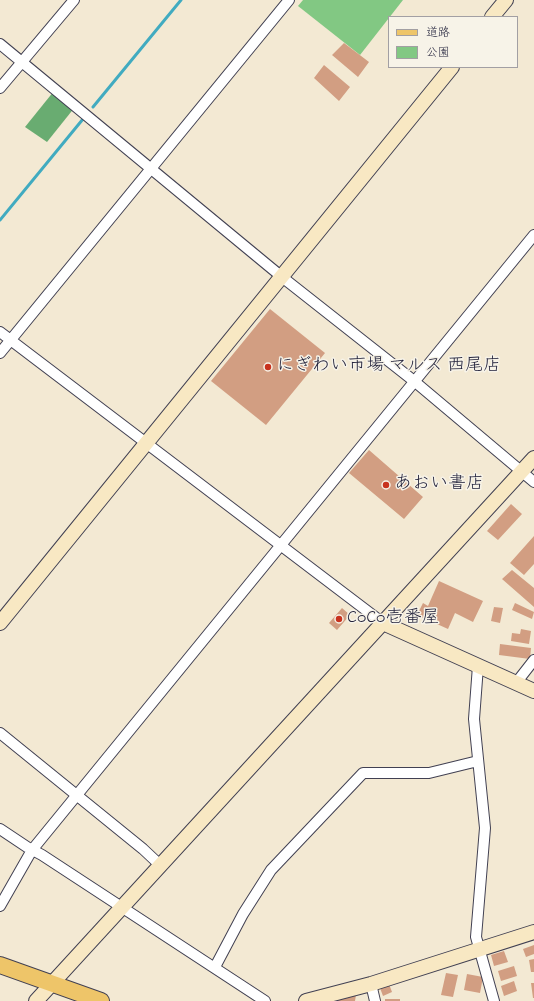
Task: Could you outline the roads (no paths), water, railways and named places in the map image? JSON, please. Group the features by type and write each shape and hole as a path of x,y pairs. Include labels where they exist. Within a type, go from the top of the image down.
{"main road":[{"path":"0,965 101,1001"}],"street":[{"path":"0,88 74,0"},
{"path":"493,16 506,0"},
{"path":"0,353 151,170 285,1"},
{"path":"0,44 282,277 414,381 534,482"},
{"path":"0,624 451,68"},
{"path":"0,906 32,850 534,235"},
{"path":"0,332 383,622 534,691"},
{"path":"36,1001 534,458"},
{"path":"516,683 534,660"},
{"path":"478,666 474,719 485,828 476,937 494,1001"},
{"path":"0,733 143,849 160,865"},
{"path":"215,967 243,914 271,870 363,773 429,773 478,761"},
{"path":"0,829 215,967 265,1001"},
{"path":"306,1001 371,984 534,932"},
{"path":"371,984 375,1001"}],"waterway":[{"path":"93,107 181,0"},
{"path":"0,220 83,119"}],"place":[{"name":"にぎわい市場 マルス 西尾店","path":"268,367"},
{"name":"あおい書店","path":"386,485"},
{"name":"CoCo壱番屋","path":"339,619"}]}
